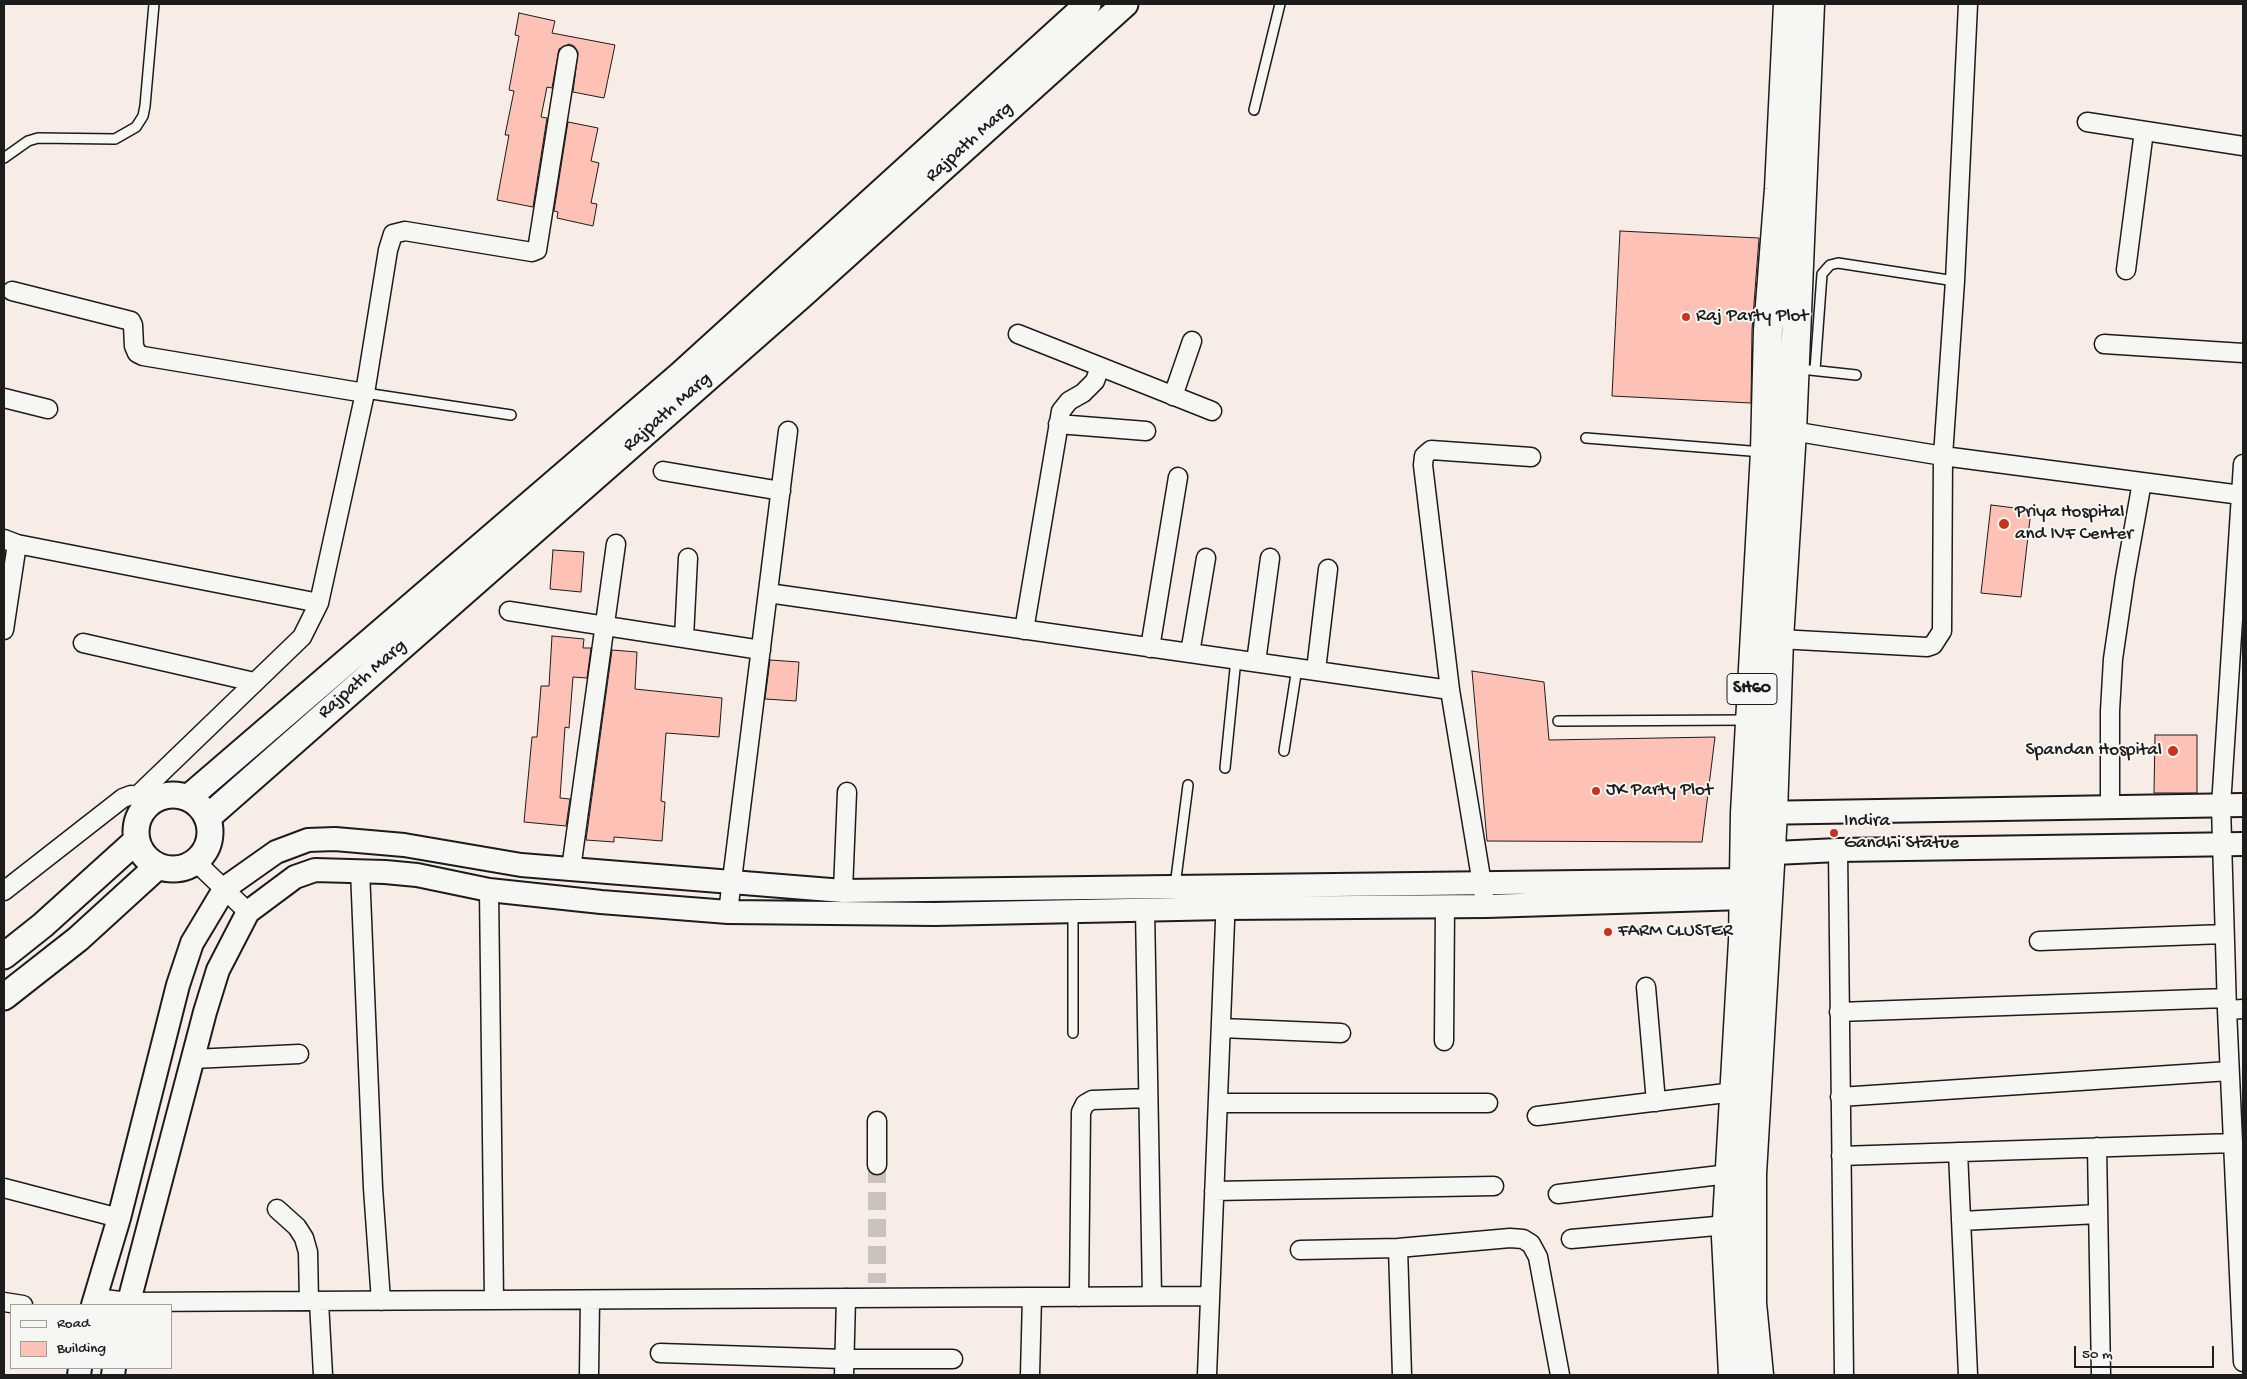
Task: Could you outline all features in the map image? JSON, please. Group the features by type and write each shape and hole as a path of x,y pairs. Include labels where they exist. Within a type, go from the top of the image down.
{"main road":[{"name":"Rajpath Marg","path":"188,798 680,375 1088,4"},
{"name":"Rajpath Marg","path":"207,818 802,295 1125,4"},
{"name":"SH60","path":"1734,1375 1730,1344 1727,1225 1729,1174 1743,941 1745,813 1765,452 1768,330 1779,189 1788,4"},
{"name":"SH60","path":"1759,1375 1752,1303 1752,1174 1773,813 1779,639 1792,431 1805,369 1810,4"},
{"path":"167,795 188,798 203,809 210,826 208,846 196,862 180,869 158,866 146,858 136,841 137,821 142,800 167,795"},
{"path":"4,956 44,925 136,841"},
{"path":"4,997 78,939 158,866"}],"street":[{"path":"1779,639 1927,647 1939,638 1942,631 1944,456 1955,281 1968,4"},
{"path":"4,891 123,798 131,795 142,800 254,682 302,637 319,603 365,393 388,250 394,234 405,231 532,252 537,250 568,55"},
{"path":"2087,122 2243,146"},
{"path":"2126,270 2144,131"},
{"path":"12,291 130,321 134,326 134,346 137,353 143,356 365,393"},
{"path":"1018,334 1212,411"},
{"path":"1173,396 1192,341"},
{"path":"2104,344 2243,353"},
{"path":"1024,630 1061,411 1069,401 1083,393 1095,381 1100,367"},
{"path":"4,398 48,409"},
{"path":"1058,424 1146,431"},
{"path":"728,912 730,882 788,431"},
{"path":"1792,431 1944,456 2241,495"},
{"path":"1487,906 1450,690 1422,465 1424,456 1431,450 1531,457"},
{"path":"662,471 781,491"},
{"path":"2243,473 2239,605 2221,806 2233,845 2224,934 2232,1006 2229,1072 2233,1142 2239,1192 2243,1362"},
{"path":"1150,648 1178,476"},
{"path":"2110,808 2110,711 2113,658 2142,482"},
{"path":"4,630 11,542 319,603"},
{"path":"571,870 616,544"},
{"path":"684,638 688,558"},
{"path":"1190,653 1206,558"},
{"path":"1256,662 1270,558"},
{"path":"1316,670 1328,569"},
{"path":"768,593 1450,690"},
{"path":"509,611 761,650"},
{"path":"83,643 254,682"},
{"path":"843,892 847,792"},
{"path":"1745,813 2243,806"},
{"path":"1210,1296 1032,1297 877,1291 846,1298 129,1304 94,1301 119,1218 178,985 192,943 225,888 276,852 308,840 335,839 404,845 521,865 571,870 843,892 1073,900 1145,910 1226,898 1482,884 1743,878"},
{"path":"129,1304 205,1012 218,970 248,912 295,877 315,870 360,870 417,875 489,890 601,902 728,912 934,914 1175,888 1226,898 1487,906 1743,878 1770,853 1838,850 2233,845"},
{"path":"1838,850 1844,1375"},
{"path":"196,862 248,912"},
{"path":"360,870 373,1188 380,1301"},
{"path":"489,890 494,1300"},
{"path":"1207,1375 1226,898"},
{"path":"1444,1041 1445,906"},
{"path":"1145,910 1152,1296"},
{"path":"2039,941 2224,934"},
{"path":"1646,987 1656,1102"},
{"path":"1840,1012 2232,1006"},
{"path":"1221,1028 1341,1032"},
{"path":"193,1060 299,1054"},
{"path":"1840,1097 2229,1072"},
{"path":"1537,1116 1734,1092"},
{"path":"1079,1296 1081,1112 1085,1104 1092,1100 1148,1098"},
{"path":"1218,1103 1488,1102"},
{"path":"877,1121 877,1165"},
{"path":"1841,1156 2233,1142"},
{"path":"2097,1147 2100,1375"},
{"path":"1958,1152 1968,1375"},
{"path":"1558,1194 1729,1174"},
{"path":"1214,1191 1494,1186"},
{"path":"4,1188 119,1218"},
{"path":"277,1209 297,1227 304,1238 308,1252 323,1375"},
{"path":"1961,1221 2098,1214"},
{"path":"1571,1239 1727,1225"},
{"path":"1300,1250 1398,1248 1510,1238 1523,1239 1531,1244 1538,1257 1560,1375"},
{"path":"1398,1248 1402,1375"},
{"path":"1030,1375 1032,1297"},
{"path":"844,1367 846,1298"},
{"path":"589,1375 590,1300"},
{"path":"4,1302 17,1304"},
{"path":"660,1353 844,1367 953,1359"}],"lane":[{"path":"4,158 28,141 38,138 115,139 136,127 143,116 145,106 154,4"},
{"path":"1254,110 1280,4"},
{"path":"1856,375 1805,369 1822,274 1825,268 1838,263 1955,281"},
{"path":"365,393 511,416"},
{"path":"1586,438 1765,452"},
{"path":"1225,768 1236,659"},
{"path":"1284,751 1297,668"},
{"path":"1558,721 1750,720"},
{"path":"1175,888 1188,785"},
{"path":"1073,900 1073,1033"}],"building":[{"path":"519,13 555,21 552,33 615,45 604,98 573,92 578,52 574,46 569,44 559,49 552,88 547,87 541,117 547,118 533,207 497,200 509,135 505,135 514,91 509,90 519,36 515,35"},
{"path":"568,122 598,128 591,161 599,163 591,203 597,204 593,226 557,218 558,212 554,211"},
{"name":"Raj Party Plot","path":"1620,231 1759,238 1752,330 1751,403 1612,396"},
{"path":"1991,505 2031,510 2021,597 1981,593"},
{"path":"553,550 584,552 581,592 550,589"},
{"path":"552,636 584,639 583,648 591,648 587,678 573,677 569,728 565,727 560,798 570,799 566,826 524,822 532,737 537,737 541,686 549,686"},
{"path":"612,650 637,652 635,689 722,698 719,737 666,733 661,801 665,802 662,841 614,837 614,842 586,840"},
{"path":"770,660 799,662 796,701 765,699"},
{"name":"JK Party Plot","path":"1472,671 1544,682 1549,740 1715,737 1702,842 1487,841"},
{"path":"2155,735 2197,735 2197,793 2154,793"}],"tunnel":[{"path":"877,1165 877,1283"}],"place":[{"name":"Raj Party Plot","path":"1686,317"},
{"name":"Priya Hospital and IVF Center","path":"2004,524"},
{"name":"Spandan Hospital","path":"2173,751"},
{"name":"JK Party Plot","path":"1596,791"},
{"name":"Indira Gandhi Statue","path":"1834,833"},
{"name":"FARM CLUSTER","path":"1608,932"}]}
